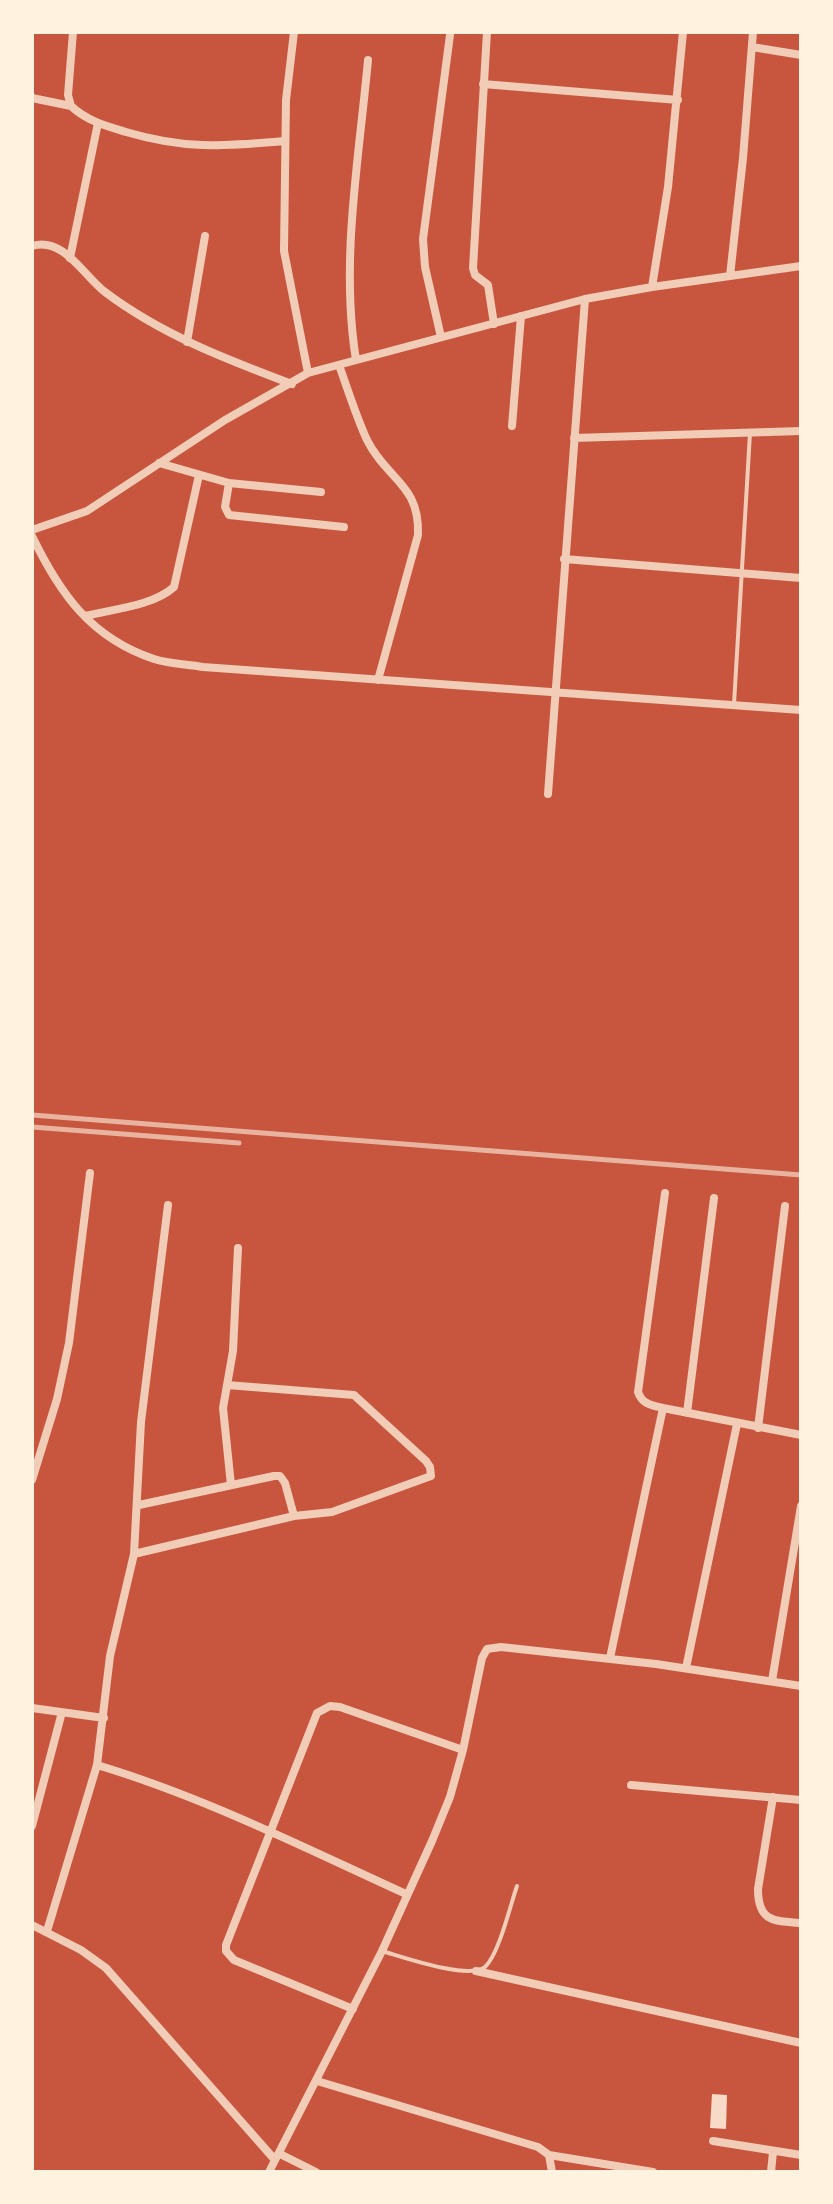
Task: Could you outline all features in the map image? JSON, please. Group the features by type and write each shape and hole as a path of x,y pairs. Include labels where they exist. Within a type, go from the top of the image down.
{"street":[{"path":"71,106 68,95 73,32"},
{"path":"294,32 287,76 284,251 308,373"},
{"path":"487,32 473,268 475,275 488,285 494,324"},
{"path":"652,287 668,187 683,32"},
{"path":"730,276 753,32"},
{"path":"441,337 425,267 423,239 450,35"},
{"path":"752,47 801,55"},
{"path":"356,360 349,293 368,60"},
{"path":"483,84 678,100"},
{"path":"32,98 71,106 98,123 185,146 221,147 285,141"},
{"path":"70,258 98,123"},
{"path":"187,342 205,236"},
{"path":"32,246 50,244 70,258 102,290 139,317 187,342 292,384"},
{"path":"32,530 87,511 225,420 308,373 585,299 801,266"},
{"path":"548,794 585,299"},
{"path":"512,426 521,316"},
{"path":"339,365 369,443 414,501 419,516 418,535 378,680"},
{"path":"574,438 801,431"},
{"path":"159,463 229,483 321,492"},
{"path":"85,616 142,602 167,593 174,587 199,475"},
{"path":"229,483 225,507 229,515 344,527"},
{"path":"32,536 52,578 68,600 121,646 157,660 203,667 801,710"},
{"path":"564,559 801,578"},
{"path":"32,1480 57,1399 69,1343 90,1173"},
{"path":"665,1193 638,1392 641,1399 646,1404 663,1408 801,1435"},
{"path":"687,1413 714,1198"},
{"path":"47,1931 97,1765 110,1656 134,1554 141,1422 168,1205"},
{"path":"758,1428 785,1206"},
{"path":"231,1485 223,1408 233,1351 238,1248"},
{"path":"134,1554 294,1516 332,1512 416,1484 428,1479 432,1472 397,1432 354,1395 227,1385"},
{"path":"610,1658 663,1408"},
{"path":"686,1668 737,1424"},
{"path":"139,1505 280,1476 285,1483 294,1516"},
{"path":"772,1681 801,1506"},
{"path":"269,2172 382,1951 450,1797 482,1658 487,1649 610,1658 801,1686"},
{"path":"353,2009 234,1960 226,1951 317,1713 323,1708 340,1707 463,1750"},
{"path":"32,1708 104,1718"},
{"path":"32,1826 62,1712"},
{"path":"97,1765 141,1779 271,1833 406,1894"},
{"path":"631,1785 801,1800"},
{"path":"773,1797 758,1905 764,1915 776,1921 801,1923"},
{"path":"32,1925 106,1968 278,2157 316,2172"},
{"path":"476,1971 801,2043"},
{"path":"317,2081 538,2147 549,2155 653,2172"},
{"path":"713,2141 801,2155"},
{"path":"771,2172 773,2152"},
{"path":"549,2155 552,2172"}],"lane":[{"path":"734,704 750,433"},
{"path":"382,1951 461,1971 476,1971 493,1956 517,1886"}],"building":[{"path":"712,2094 727,2095 726,2129 710,2128"}],"railway":[{"path":"32,1115 801,1175"},
{"path":"32,1127 239,1143"}]}
